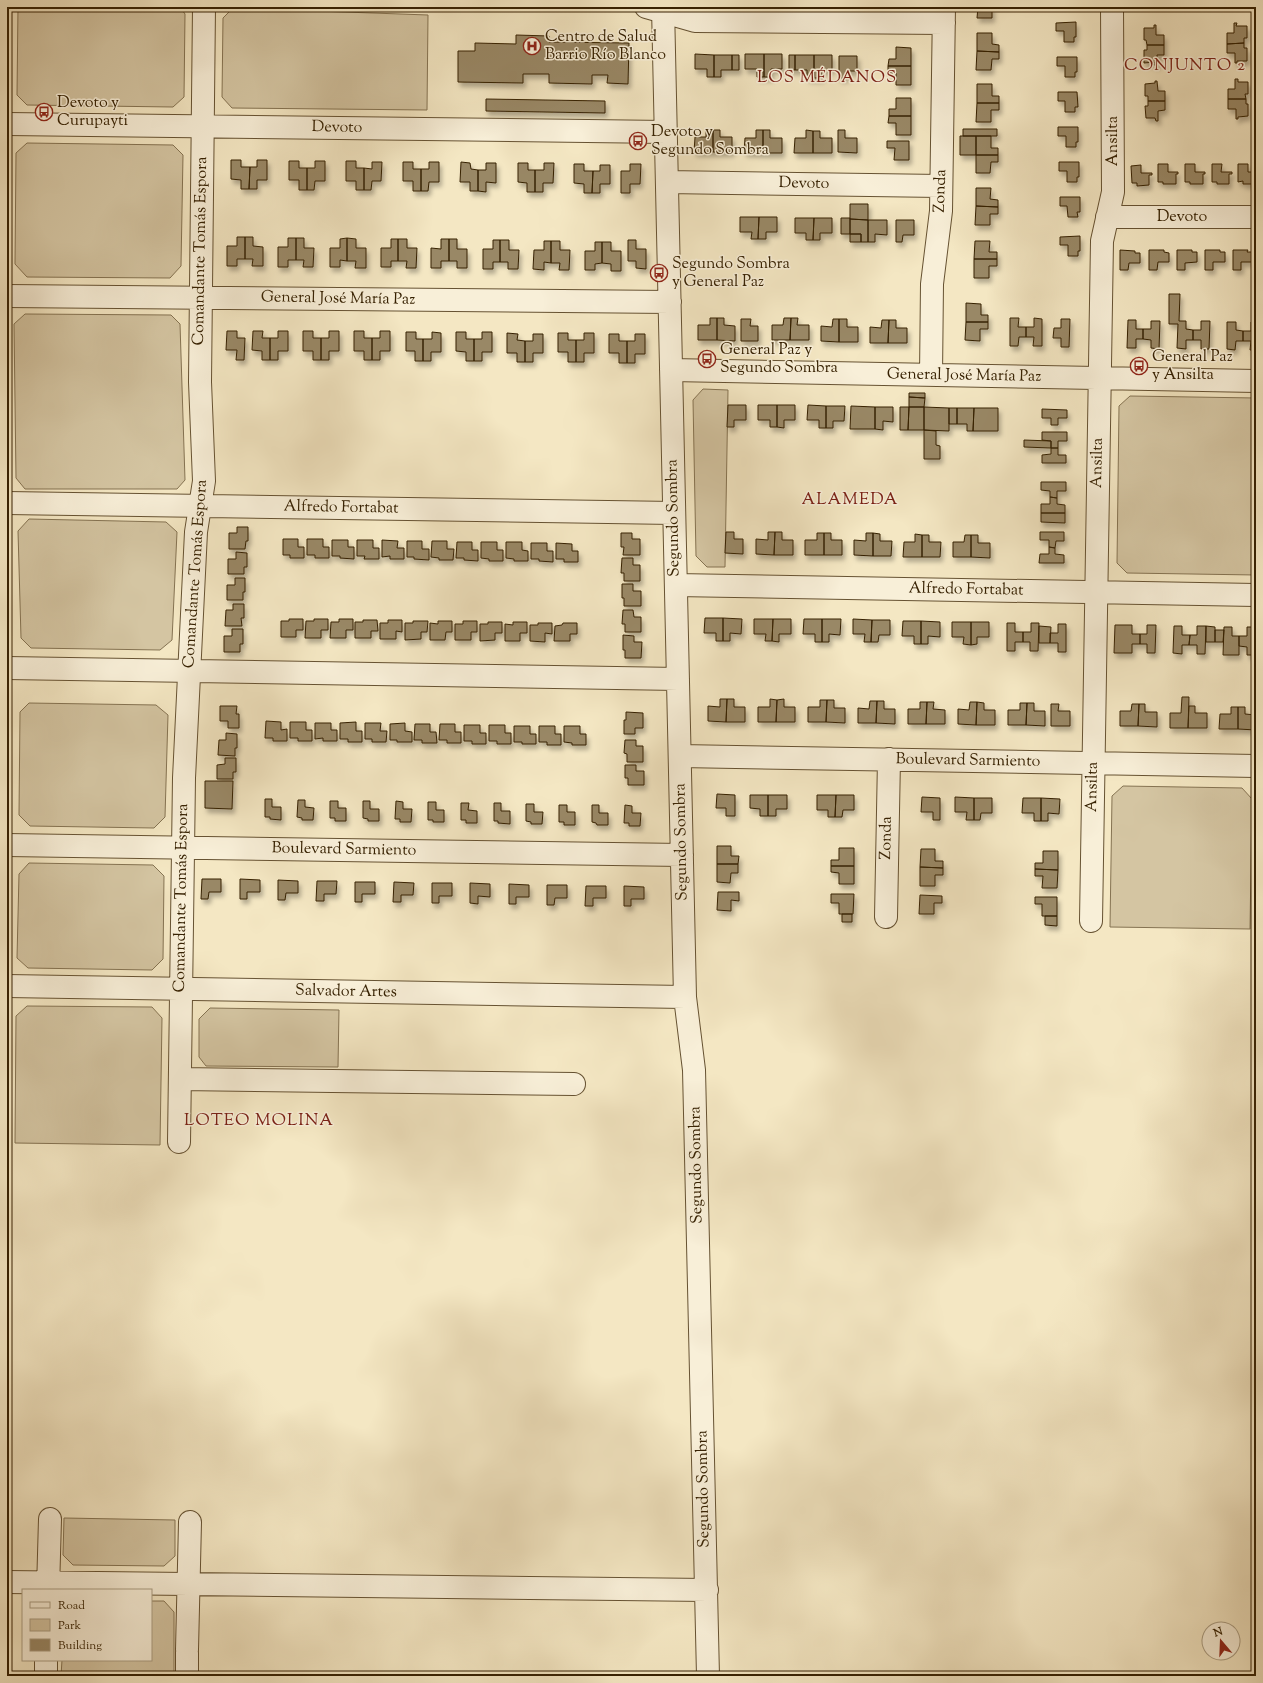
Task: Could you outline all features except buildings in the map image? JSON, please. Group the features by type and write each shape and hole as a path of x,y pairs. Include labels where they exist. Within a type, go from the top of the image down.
{"street":[{"name":"Comandante Tomás Espora","path":"179,1142 183,847 189,671 196,532 204,481 200,382 200,298 204,7"},
{"name":"Ansilta","path":"1091,921 1102,241 1113,192 1112,7"},
{"path":"657,9 695,21 944,15"},
{"name":"Segundo Sombra","path":"657,9 666,132 685,997 694,1070 708,1676"},
{"name":"Zonda","path":"931,375 932,284 941,211 944,15"},
{"name":"Devoto","path":"7,124 666,132"},
{"name":"Devoto","path":"667,182 941,186"},
{"name":"Devoto","path":"1107,216 1256,217"},
{"name":"General José María Paz","path":"7,296 670,302"},
{"name":"General José María Paz","path":"671,370 1256,381"},
{"name":"Alfredo Fortabat","path":"7,503 674,513"},
{"name":"Alfredo Fortabat","path":"676,585 1256,595"},
{"path":"7,668 678,679"},
{"name":"Boulevard Sarmiento","path":"680,756 1256,766"},
{"name":"Zonda","path":"886,917 888,759"},
{"name":"Boulevard Sarmiento","path":"7,844 682,854"},
{"name":"Salvador Artes","path":"7,986 685,997"},
{"path":"180,1079 574,1084"},
{"path":"48,1586 50,1519"},
{"path":"187,1676 190,1522"},
{"path":"7,1582 48,1586 189,1584 706,1590"},
{"path":"46,1661 46,1676"}],"green space":[{"path":"18,7 180,7 185,14 184,97 173,107 27,105 17,95"},
{"path":"233,8 428,15 427,110 232,108 222,97 223,18"},
{"path":"27,143 173,145 183,155 181,266 170,278 27,277 15,264 16,153"},
{"path":"25,314 171,315 180,324 185,480 177,489 25,489 16,478 14,324"},
{"path":"703,389 728,390 725,567 707,567 696,556 693,400"},
{"path":"1130,396 1256,398 1256,575 1127,573 1117,563 1119,406"},
{"path":"29,519 166,522 177,532 172,640 160,650 31,648 21,638 18,531"},
{"path":"29,703 156,705 168,715 165,817 154,828 30,826 19,815 20,712"},
{"path":"1123,786 1242,788 1252,799 1250,929 1110,927 1112,796"},
{"path":"29,863 153,865 164,876 163,959 152,970 28,968 17,958 19,874"},
{"path":"27,1006 152,1007 162,1018 160,1145 15,1143 16,1016"},
{"path":"210,1008 339,1010 338,1067 206,1066 199,1057 199,1019"},
{"path":"64,1518 175,1520 175,1556 164,1566 73,1565 63,1555"},
{"path":"152,1601 164,1601 174,1612 174,1676 61,1676 62,1661 152,1661"}],"place":[{"name":"Centro de Salud Barrio Río Blanco","path":"532,46"},
{"name":"Devoto y Curupayti","path":"44,112"},
{"name":"Devoto y Segundo Sombra","path":"638,141"},
{"name":"Segundo Sombra y General Paz","path":"659,273"},
{"name":"General Paz y Segundo Sombra","path":"707,359"},
{"name":"General Paz y Ansilta","path":"1139,366"}],"district":[{"name":"CONJUNTO 2","path":"1185,66"},
{"name":"LOS MÉDANOS","path":"827,78"},
{"name":"ALAMEDA","path":"850,500"},
{"name":"LOTEO MOLINA","path":"259,1121"}]}
